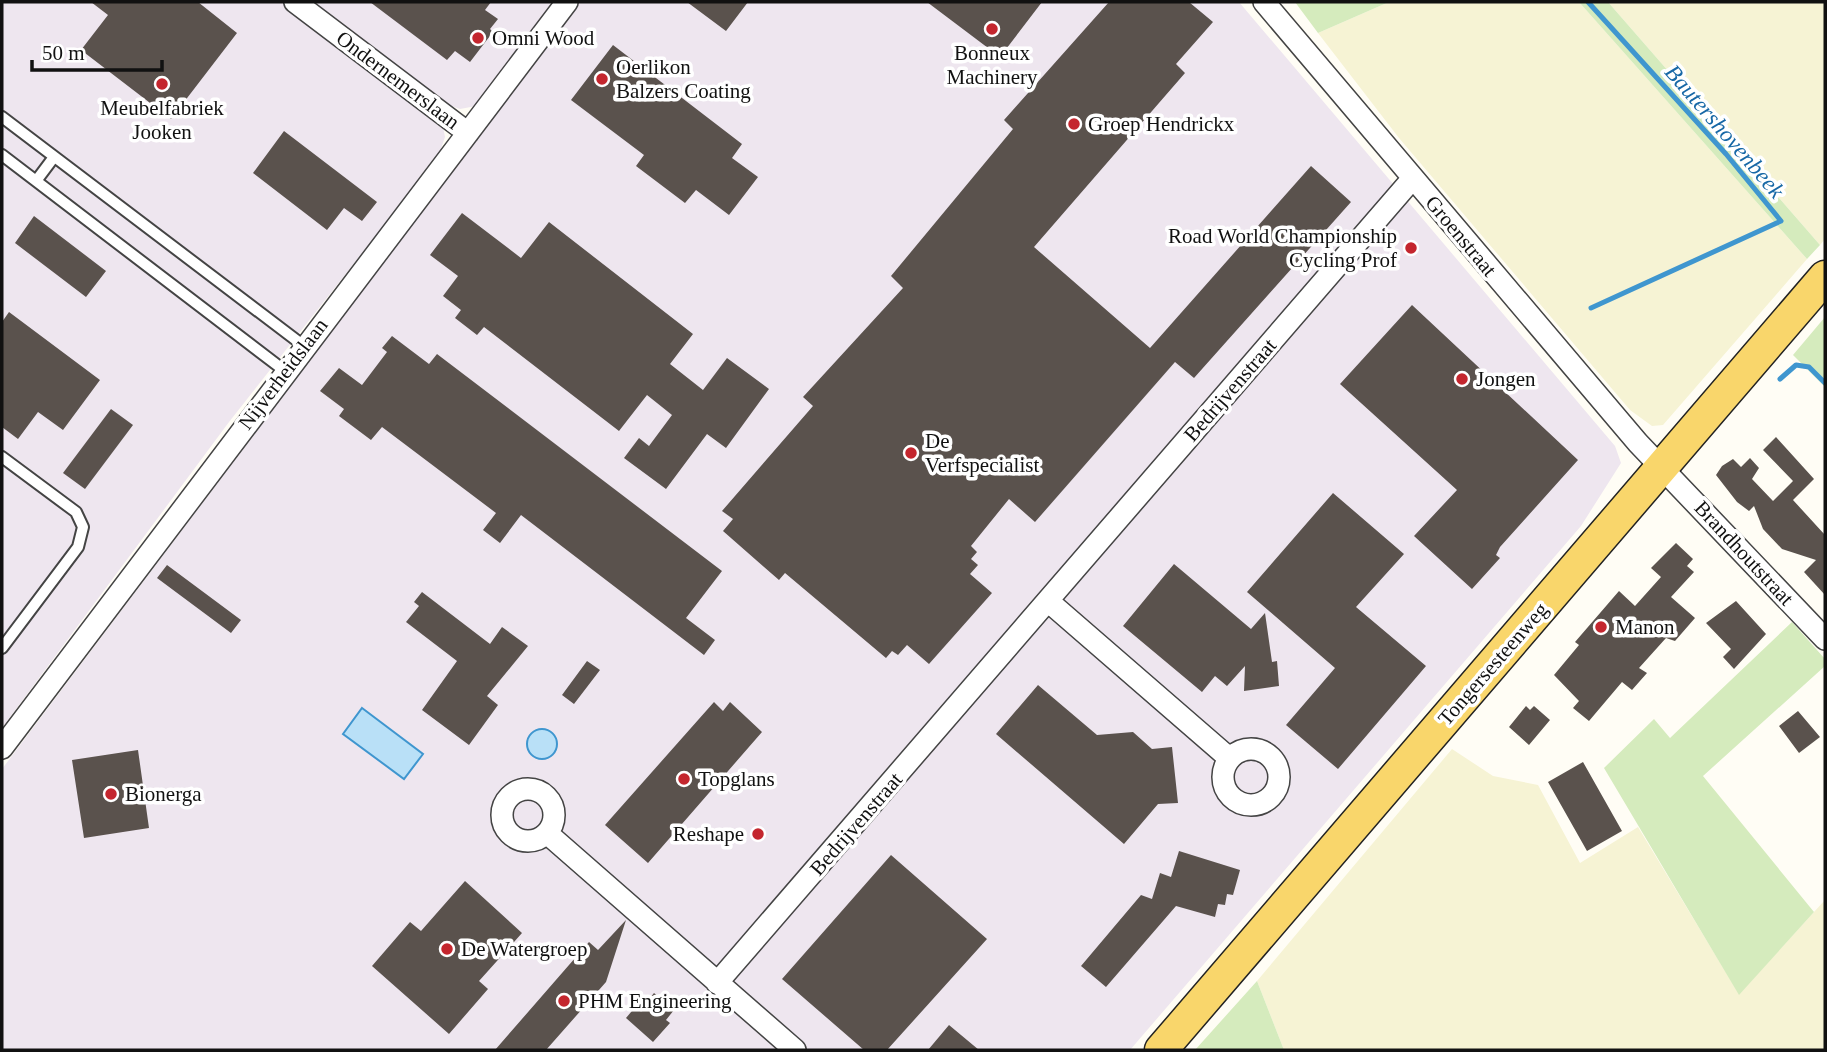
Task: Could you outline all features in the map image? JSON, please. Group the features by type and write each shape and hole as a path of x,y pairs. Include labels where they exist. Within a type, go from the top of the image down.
{"main road":[{"name":"Tongersesteenweg","path":"1161,1050 1653,457 1825,277"}],"street":[{"name":"Ondernemerslaan","path":"295,2 468,133"},
{"name":"Nijverheidslaan","path":"2,748 567,2"},
{"name":"Groenstraat","path":"1264,2 1653,457"},
{"name":"Bedrijvenstraat","path":"717,983 1413,178"},
{"name":"Brandhoutstraat","path":"1653,457 1825,639"},
{"path":"1048,601 1229,758"},
{"path":"548,834 795,1050"}],"lane":[{"path":"2,117 304,346"},
{"path":"2,155 285,371"},
{"path":"36,181 54,157"},
{"path":"2,457 76,512 83,527 78,547 2,648"}],"shaded area":[{"path":"2,2 283,2 428,111 443,127 445,137 438,157 229,422 2,728"},
{"path":"312,2 554,2 476,106 460,109 446,104"},
{"path":"580,2 1239,2 1615,446 1621,463 1581,526 1130,1050 2,1050 2,769"},
{"path":"1389,2 1579,2 1807,259 1663,425 1652,426 1630,410 1399,138 1318,33"},
{"path":"1608,2 1825,2 1825,239 1820,245"},
{"path":"1452,749 1493,776 1538,785 1580,863 1638,827 1739,994 1825,900 1825,1050 1284,1050 1257,981"}],"green space":[{"path":"1295,2 1389,2 1318,33"},
{"path":"1579,2 1608,2 1820,245 1807,259"},
{"path":"1825,317 1825,387 1793,355"},
{"path":"1792,622 1825,659 1825,666 1703,776 1814,912 1739,995 1604,768 1654,719 1670,738"},
{"path":"1257,981 1284,1050 1195,1050"}],"water":[{"path":"362,708 423,754 404,779 343,734"},
{"path":"542,729 553,733 557,744 553,755 542,759 531,755 527,744 531,733"}],"building":[{"name":"Meubelfabriek Jooken","path":"91,2 198,2 237,33 171,119 81,50 108,15"},
{"path":"370,2 491,2 485,10 498,19 490,29 493,32 470,62 455,51 447,60"},
{"path":"687,2 748,2 726,31"},
{"name":"Bonneux Machinery","path":"927,2 1042,2 1000,57"},
{"path":"1109,2 1189,2 1213,22 1176,64 1185,73 1034,247 1150,348 1311,166 1351,202 1194,378 1175,362 1035,522 1009,499 971,546 977,552 971,559 978,565 970,574 992,593 929,664 907,645 898,655 892,651 886,658 785,573 779,580 723,531 733,519 722,511 813,406 803,397 903,288 891,276 1013,129 1004,120"},
{"path":"613,45 742,144 732,158 758,177 729,215 696,190 685,203 636,166 644,155 571,100"},
{"path":"284,131 377,202 362,221 344,208 327,230 253,173"},
{"path":"462,213 521,258 549,222 693,334 670,364 703,390 727,358 769,389 726,448 707,434 666,489 624,458 639,438 649,446 672,415 647,395 619,431 484,327 477,335 455,318 461,310 443,296 458,276 430,255"},
{"path":"34,216 106,271 86,297 15,243"},
{"path":"1412,305 1578,460 1500,547 1496,555 1500,558 1472,589 1414,536 1457,490 1340,384"},
{"path":"9,312 100,380 63,430 38,412 18,439 2,427 2,322"},
{"path":"392,336 429,364 437,354 722,571 686,618 715,640 704,655 521,515 500,543 483,530 496,513 382,427 371,440 339,416 344,409 320,391 339,368 362,385 387,352 382,348"},
{"path":"111,409 133,425 85,489 63,473"},
{"path":"1776,437 1814,479 1793,500 1825,535 1825,595 1804,572 1816,560 1782,549 1763,529 1754,506 1749,511 1737,502 1716,475 1722,466 1733,459 1741,467 1750,458 1759,468 1752,479 1773,501 1793,481 1763,450"},
{"path":"1333,493 1404,554 1356,607 1426,666 1338,769 1286,725 1335,668 1247,592"},
{"path":"1676,543 1693,559 1687,566 1694,572 1671,597 1695,618 1675,641 1666,638 1639,668 1647,673 1632,690 1622,682 1589,721 1573,708 1579,701 1554,675 1579,645 1575,642 1619,591 1635,606 1661,577 1651,568"},
{"path":"1174,564 1251,629 1265,613 1272,662 1277,661 1279,686 1244,691 1245,666 1227,686 1215,676 1202,692 1123,626"},
{"path":"167,565 241,620 231,633 157,578"},
{"path":"422,592 490,644 502,627 528,646 487,696 498,705 469,745 422,710 457,661 406,622 419,606 414,602"},
{"path":"1736,601 1766,634 1734,669 1723,657 1731,649 1706,623"},
{"path":"587,661 600,670 574,704 562,695"},
{"path":"1038,685 1097,735 1133,732 1152,749 1172,747 1178,803 1158,804 1124,844 996,734"},
{"name":"Topglans","path":"714,702 723,711 730,702 762,732 648,863 605,825"},
{"path":"1526,706 1530,710 1534,706 1550,720 1529,745 1509,727"},
{"path":"1798,711 1820,737 1799,753 1779,726"},
{"name":"Bionerga","path":"138,750 149,828 84,838 72,760"},
{"path":"1583,762 1622,831 1587,851 1548,782"},
{"path":"1179,851 1240,870 1233,895 1227,894 1225,905 1218,904 1215,917 1176,906 1106,987 1081,966 1141,895 1152,899 1160,873 1171,877"},
{"path":"891,855 987,939 887,1050 864,1050 782,979"},
{"name":"De Watergroep","path":"465,881 522,933 479,981 488,989 449,1034 372,966 410,922 421,931"},
{"name":"PHM Engineering","path":"626,920 606,982 546,1050 495,1050 589,942 598,950"},
{"path":"654,993 674,1010 666,1020 670,1023 653,1042 626,1018 642,999 646,1003"},
{"path":"949,1025 979,1050 928,1050"}],"waterway":[{"name":"Bautershovenbeek","path":"1588,2 1726,154 1781,221 1591,308"},
{"path":"1780,379 1796,365 1809,367 1825,383"}],"place":[{"name":"Bonneux Machinery","path":"992,29"},
{"name":"Omni Wood","path":"478,38"},
{"name":"Oerlikon Balzers Coating","path":"602,79"},
{"name":"Meubelfabriek Jooken","path":"162,84"},
{"name":"Groep Hendrickx","path":"1074,124"},
{"name":"Road World Championship Cycling Prof","path":"1411,248"},
{"name":"Jongen","path":"1462,379"},
{"name":"De Verfspecialist","path":"911,453"},
{"name":"Manon","path":"1601,627"},
{"name":"Topglans","path":"684,779"},
{"name":"Bionerga","path":"111,794"},
{"name":"Reshape","path":"758,834"},
{"name":"De Watergroep","path":"447,949"},
{"name":"PHM Engineering","path":"564,1001"}]}
